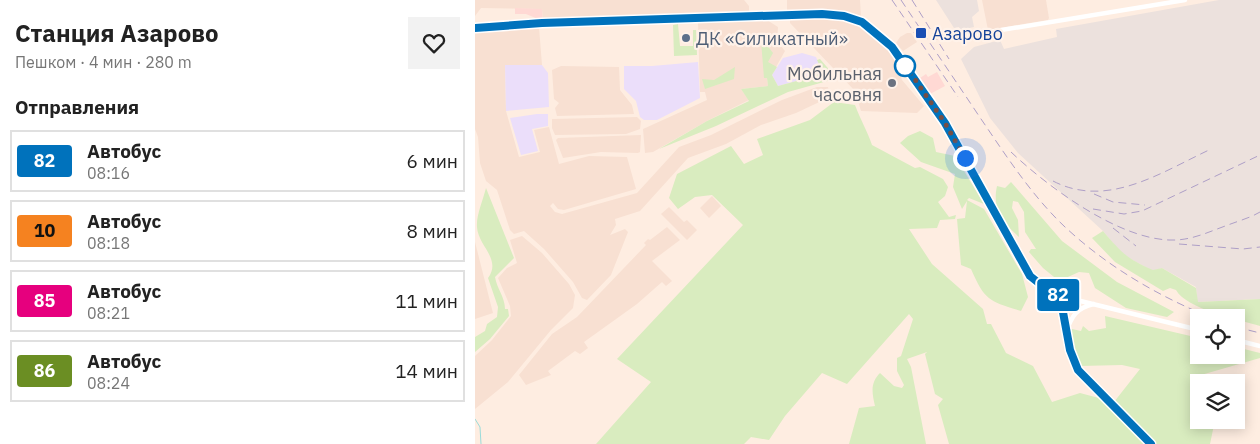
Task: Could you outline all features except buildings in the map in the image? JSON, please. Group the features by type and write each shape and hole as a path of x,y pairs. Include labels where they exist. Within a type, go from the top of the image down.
{"street":[{"path":"959,38 1185,0"},
{"path":"475,28 755,15 822,14 853,18 873,30 897,54 957,144 1022,264 1038,283 1060,296 1190,328"},
{"path":"1060,296 1066,333 1073,360 1078,370 1151,444"},
{"path":"1066,333 1075,312 1083,306 1095,304"},
{"path":"1245,342 1260,346"}],"shaded area":[{"path":"475,0 744,0 749,6 749,12 543,21 542,9 481,8 475,16"},
{"path":"787,0 860,0 861,17 833,11 787,11"},
{"path":"936,0 977,0 979,11 972,17 974,27 960,30 959,27 954,28"},
{"path":"982,0 1046,0 1049,18 1048,20 988,30"},
{"path":"1219,0 1260,0 1260,299 1197,302 1196,287 1162,268 1153,271 1123,255 1103,231 1018,153 990,118 961,59 974,47 1000,40 1004,49 1057,37 1056,29"},
{"path":"515,8 542,9 543,21 526,14 515,14"},
{"path":"790,17 844,19 863,26 894,54 902,80 924,106 917,113 861,111 855,91 790,23"},
{"path":"767,20 778,27 777,41 785,51 776,67 773,66 767,77 768,86 741,89 749,100 707,121 653,152 645,153 643,129 707,100 705,92 700,92 698,22"},
{"path":"539,27 542,65 505,65 506,111 519,157 540,152 534,130 549,127 559,164 589,156 627,157 636,189 564,210 558,209 553,203 550,206 555,212 562,214 637,193 679,147 711,135 782,100 817,87 828,87 830,97 796,113 761,125 726,144 688,158 640,211 615,219 616,225 610,235 625,229 628,232 611,275 587,300 582,298 573,282 544,249 524,231 514,234 510,230 497,190 486,181 480,163 478,137 475,129 475,31"},
{"path":"911,33 917,42 903,51 896,43 900,37"},
{"path":"802,53 816,57 822,71 815,76 778,86 772,75 783,58"},
{"path":"698,62 700,98 657,120 644,120 640,117 636,101 624,89 624,66 652,66"},
{"path":"505,65 542,65 548,73 549,107 506,111"},
{"path":"561,66 619,67 620,90 632,105 634,114 557,116 555,108 559,103 554,99 552,70"},
{"path":"937,72 945,86 930,94 920,78 926,74 928,77"},
{"path":"548,114 548,126 532,129 538,151 521,155 510,118"},
{"path":"637,117 641,121 640,129 626,134 555,135 552,128 552,119"},
{"path":"641,135 640,152 638,153 601,152 563,158 556,140 558,138"},
{"path":"712,196 721,206 709,218 700,208"},
{"path":"669,207 684,222 687,220 697,230 687,240 661,214"},
{"path":"667,227 680,240 652,261 672,281 666,286 662,282 637,304 584,342 588,348 580,354 575,351 548,371 551,375 526,385 519,375 552,334 577,317 646,245 644,243 648,239 650,240"},
{"path":"522,236 542,253 569,284 575,295 573,308 551,330 508,382 475,409 475,356 492,340 511,316 510,306 498,278 507,268 517,263 510,240"},
{"path":"475,242 493,313 475,319"}],"green space":[{"path":"678,24 680,46 693,46 693,30 696,30 697,55 674,56 673,25"},
{"path":"763,40 773,53 768,62 777,67 772,75 778,86 815,76 822,71 817,60 820,59 833,74 831,80 788,92 716,126 659,149 707,121 749,101 741,89 768,86 767,78 764,78 761,41"},
{"path":"735,67 734,79 705,89 702,79 714,80"},
{"path":"834,102 855,105 872,145 915,168 920,167 943,179 948,187 945,196 938,202 949,217 956,215 955,219 940,220 937,228 909,229 932,264 983,309 987,324 991,324 1006,353 1033,366 1052,402 1080,393 1114,402 1140,369 1122,365 1080,366 1072,349 1070,330 1081,331 1083,326 1089,331 1106,328 1105,316 1190,336 1190,364 1239,364 1204,374 1190,374 1190,429 1213,429 1210,444 949,444 938,405 943,399 935,394 925,354 927,352 907,359 911,367 926,444 849,444 859,408 875,406 873,388 880,373 894,386 902,388 904,385 897,371 897,358 901,356 913,319 909,314 847,384 822,373 785,416 769,440 751,437 744,444 596,444 651,382 617,359 743,225 712,195 695,197 678,209 669,198 677,174 731,146 744,164 763,155 757,139 810,120"},
{"path":"920,131 933,138 936,152 955,156 984,204 969,198 967,200 984,209 1022,274 1028,297 1021,311 1002,305 989,298 980,288 971,269 961,265 957,219 965,218 967,201 962,209 953,187 955,174 921,162 900,143 908,136"},
{"path":"1011,182 1062,241 1117,282 1174,312 1167,317 1126,308 1095,288 1089,273 1079,272 1059,281 1043,268 1029,252 1031,249 1036,249 1025,232 1024,212 1018,202 1013,201 1012,208 1018,220 1019,237 1003,220 997,208 997,186 1005,188"},
{"path":"486,188 514,258 495,277 509,316 490,339 475,352 475,337 485,331 487,324 497,317 498,307 488,278 492,271 491,259 478,234 477,227"},
{"path":"1103,231 1120,250 1137,262 1153,270 1162,268 1196,288 1198,302 1260,299 1260,326 1245,322 1245,309 1205,309 1191,303 1176,290 1170,288 1163,291 1115,262 1092,238"},
{"path":"1245,349 1260,353 1260,358 1245,362"}],"waterway":[{"path":"475,419 480,427 481,444"}],"railway":[{"path":"892,0 958,97"},
{"path":"901,0 1009,159 1053,215 1081,241 1116,268 1153,290 1192,309"},
{"path":"912,0 949,59"},
{"path":"1053,181 1073,189 1113,190 1133,185 1209,150"},
{"path":"1011,152 1044,180 1084,208 1106,221 1149,237 1169,240 1192,238 1260,212"},
{"path":"1093,209 1124,214 1142,211 1260,155"},
{"path":"1094,194 1113,202 1145,205"},
{"path":"1113,228 1136,246"},
{"path":"1179,244 1243,249 1260,247"},
{"path":"1245,329 1260,333"}],"bus line":[{"name":"82","path":"475,28 542,23 755,15 837,14 862,22 889,43 945,123 1030,276 1045,288 1060,296 1059,300 1070,350 1078,370 1093,388 1151,444"}],"place":[{"name":"Азарово","path":"921,33"},
{"name":"ДК «Силикатный»","path":"686,38"},
{"name":"Мобильная часовня","path":"892,83"}],"route":[{"path":"905,66 903,62 945,123 965,158"}]}
